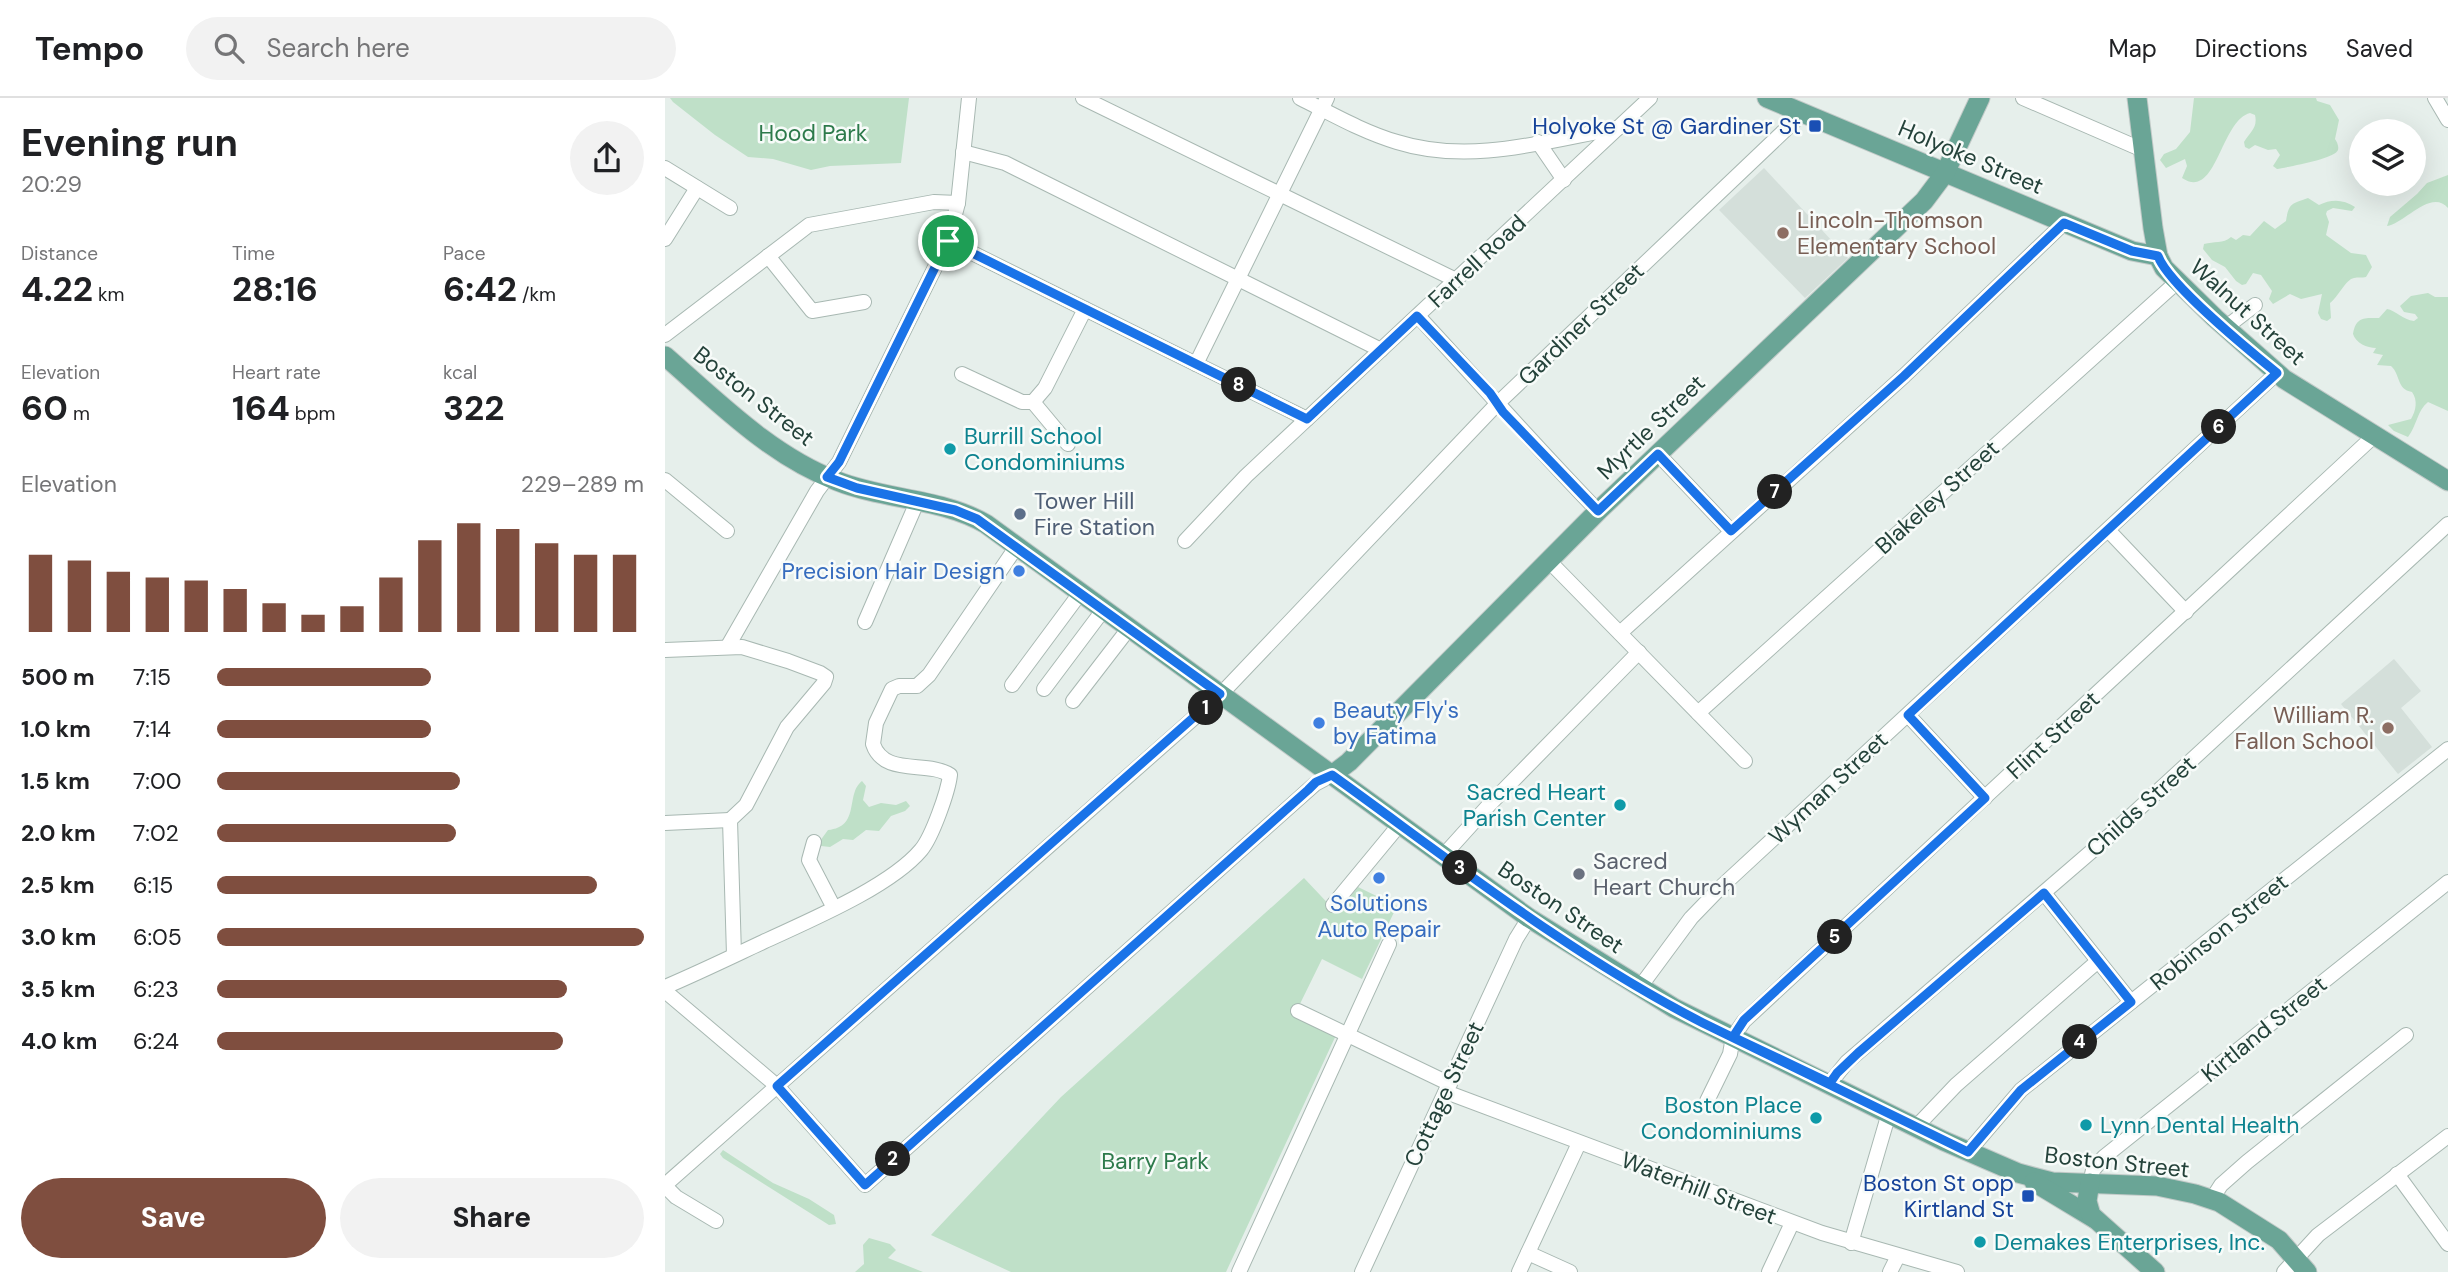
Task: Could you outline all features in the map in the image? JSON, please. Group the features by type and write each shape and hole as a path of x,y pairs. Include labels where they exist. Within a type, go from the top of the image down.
{"main road":[{"name":"Holyoke Street","path":"1767,98 2132,251 2158,256"},
{"name":"Myrtle Street","path":"1332,775 1349,762 1598,511 1918,207 1945,173 1980,98"},
{"name":"Walnut Street","path":"2137,98 2158,256 2164,268 2225,328 2277,373 2448,481"},
{"name":"Boston Street","path":"665,356 771,445 798,463 857,488 968,514 986,524 1528,918 1674,1008 1968,1152 2018,1173 2052,1182 2157,1186 2212,1199 2260,1226 2296,1267"},
{"path":"2018,1173 2095,1219 2154,1272"},
{"path":"2089,1184 2087,1206 2095,1219"}],"street":[{"path":"728,646 827,477 839,462 948,241 958,202 969,98"},
{"path":"1083,98 1456,280"},
{"path":"1300,98 1324,103 1374,134 1424,149 1476,152 1620,128"},
{"name":"Farrell Road","path":"1185,541 1237,485 1650,98"},
{"path":"2023,98 2143,150"},
{"path":"2435,98 2448,120"},
{"path":"1196,364 1324,103"},
{"name":"Gardiner Street","path":"665,1186 1220,694 1497,404 1803,113"},
{"path":"1538,142 1564,180"},
{"path":"963,152 1003,162 1381,350"},
{"path":"665,168 730,208"},
{"path":"665,239 697,188"},
{"path":"665,335 813,224 938,202 958,202"},
{"path":"1620,633 1904,376 2064,223"},
{"path":"948,241 1307,419"},
{"path":"768,256 812,311 864,302"},
{"name":"Blakeley Street","path":"1698,713 2177,282"},
{"path":"2225,328 2255,305"},
{"path":"962,374 1019,401 1033,402 1045,388 1085,309"},
{"path":"1417,316 1598,511"},
{"name":"Wyman Street","path":"1640,987 1678,935 1713,895 2277,373"},
{"path":"1033,402 1068,443"},
{"name":"Flint Street","path":"1733,1037 1744,1020 2375,435"},
{"path":"1658,454 1731,531"},
{"path":"665,480 727,531"},
{"path":"865,622 917,502"},
{"name":"Childs Street","path":"1830,1083 1858,1053 2107,838 2448,524"},
{"path":"2108,530 2186,612"},
{"path":"1017,546 924,681 915,687 897,686 889,692 873,734 873,747 882,758 895,764 949,774 942,802 922,848 907,863 880,882 834,908 665,989 777,1086 865,1185 1316,782 1332,775"},
{"path":"1548,560 1745,761"},
{"path":"1012,685 1081,592"},
{"path":"1044,689 1104,608"},
{"path":"1073,701 1129,627"},
{"path":"665,650 742,647 820,673 826,679 787,727 746,805 730,820 665,822"},
{"path":"1444,856 1489,805 1639,652"},
{"path":"1908,715 1985,798"},
{"name":"Robinson Street","path":"1968,1152 2021,1090 2448,749"},
{"path":"730,820 734,955"},
{"path":"1333,905 1400,824"},
{"path":"814,842 809,860 834,908"},
{"name":"Kirtland Street","path":"2089,1184 2093,1170 2106,1155 2448,882"},
{"path":"2044,893 2131,1002"},
{"name":"Cottage Street","path":"1362,1272 1528,918"},
{"path":"1239,1272 1389,944"},
{"path":"1916,1127 1956,1085 2098,961"},
{"name":"Waterhill Street","path":"1298,1011 1448,1088 1579,1143 1791,1223 1851,1243 1957,1272"},
{"path":"2212,1199 2221,1185 2247,1162 2406,1035"},
{"path":"1707,1101 1730,1054 1733,1037"},
{"path":"1851,1243 1889,1113"},
{"path":"2296,1267 2318,1236 2448,1136"},
{"path":"1520,1272 1579,1143"},
{"path":"2397,1174 2448,1244"},
{"path":"665,1186 677,1197 716,1221"},
{"path":"1769,1272 1791,1223"},
{"path":"1528,1253 1570,1272"},
{"path":"1890,1272 1898,1256"}],"shaded area":[{"name":"Lincoln-Thomson Elementary School","path":"1764,168 1848,258 1805,298 1719,210"},
{"name":"William R. Fallon School","path":"2394,659 2421,691 2401,708 2432,747 2398,774 2341,704"}],"green space":[{"name":"Hood Park","path":"670,98 909,98 901,163 830,166 811,170 773,159 748,157 715,135"},
{"path":"2194,98 2316,98 2317,101 2330,105 2339,120 2335,139 2338,150 2320,159 2277,169 2273,166 2280,155 2276,149 2268,150 2255,145 2249,149 2245,147 2244,142 2255,123 2255,115 2250,113 2240,119 2232,130 2211,170 2203,179 2194,182 2182,178 2187,166 2185,159 2166,168 2160,160 2164,154 2176,149 2190,132"},
{"path":"2448,175 2448,208 2441,203 2426,204 2387,226 2390,217 2415,196 2426,196 2427,183"},
{"path":"2308,198 2319,205 2337,201 2355,207 2352,211 2333,208 2327,211 2329,222 2326,235 2351,253 2366,255 2372,267 2366,277 2351,279 2330,303 2331,318 2327,321 2321,319 2318,313 2322,294 2301,299 2290,294 2273,304 2269,299 2272,291 2261,275 2253,273 2246,284 2242,285 2203,249 2204,244 2222,242 2231,237 2236,240 2243,235 2250,236 2264,221 2275,229 2286,221 2292,205"},
{"path":"2428,293 2435,297 2448,297 2448,411 2428,402 2421,410 2408,437 2388,425 2411,419 2416,406 2414,395 2403,388 2391,366 2377,365 2383,355 2373,353 2376,348 2362,344 2353,334 2359,321 2379,318 2387,309 2414,321 2418,318 2415,314 2404,312 2400,306 2411,296"},
{"path":"862,781 866,786 863,800 869,807 881,803 896,805 906,801 910,806 891,816 879,831 866,830 853,840 843,839 830,847 821,846 820,841 828,830 838,828 849,817 854,794"},
{"name":"Barry Park","path":"1304,878 1337,913 1358,887 1397,906 1362,979 1322,959 1296,1012 1337,1033 1226,1272 1011,1272 931,1235 1061,1097"},
{"path":"723,1150 773,1183 809,1199 834,1215 836,1224 829,1225 723,1158 720,1154"},
{"path":"869,1238 890,1244 896,1250 888,1258 923,1272 855,1272 864,1264 863,1245"}],"place":[{"name":"Holyoke St @ Gardiner St","path":"1815,126"},
{"name":"Lincoln-Thomson Elementary School","path":"1783,233"},
{"name":"Burrill School Condominiums","path":"950,449"},
{"name":"Tower Hill Fire Station","path":"1020,514"},
{"name":"Precision Hair Design","path":"1019,571"},
{"name":"Beauty Fly's by Fatima","path":"1319,723"},
{"name":"William R. Fallon School","path":"2388,728"},
{"name":"Sacred Heart Parish Center","path":"1620,805"},
{"name":"Sacred Heart Church","path":"1579,874"},
{"name":"Solutions Auto Repair","path":"1379,878"},
{"name":"Boston Place Condominiums","path":"1816,1118"},
{"name":"Lynn Dental Health","path":"2086,1125"},
{"name":"Boston St opp Kirtland St","path":"2028,1196"},
{"name":"Demakes Enterprises, Inc.","path":"1980,1242"}],"route":[{"path":"2064,223 2132,251 2158,256 2164,268 2186,291 2277,373 1908,715 1985,798 1744,1020 1733,1037 1830,1083 1858,1053 2044,893 2131,1002 2021,1090 1968,1152 1703,1023 1661,1000 1528,918 1332,775 1316,782 865,1185 777,1086 1220,694 991,527 968,514 857,488 827,477 839,462 948,241 1307,419 1417,316 1490,393 1503,412 1598,511 1658,454 1731,531 1904,376 2064,223"}]}
